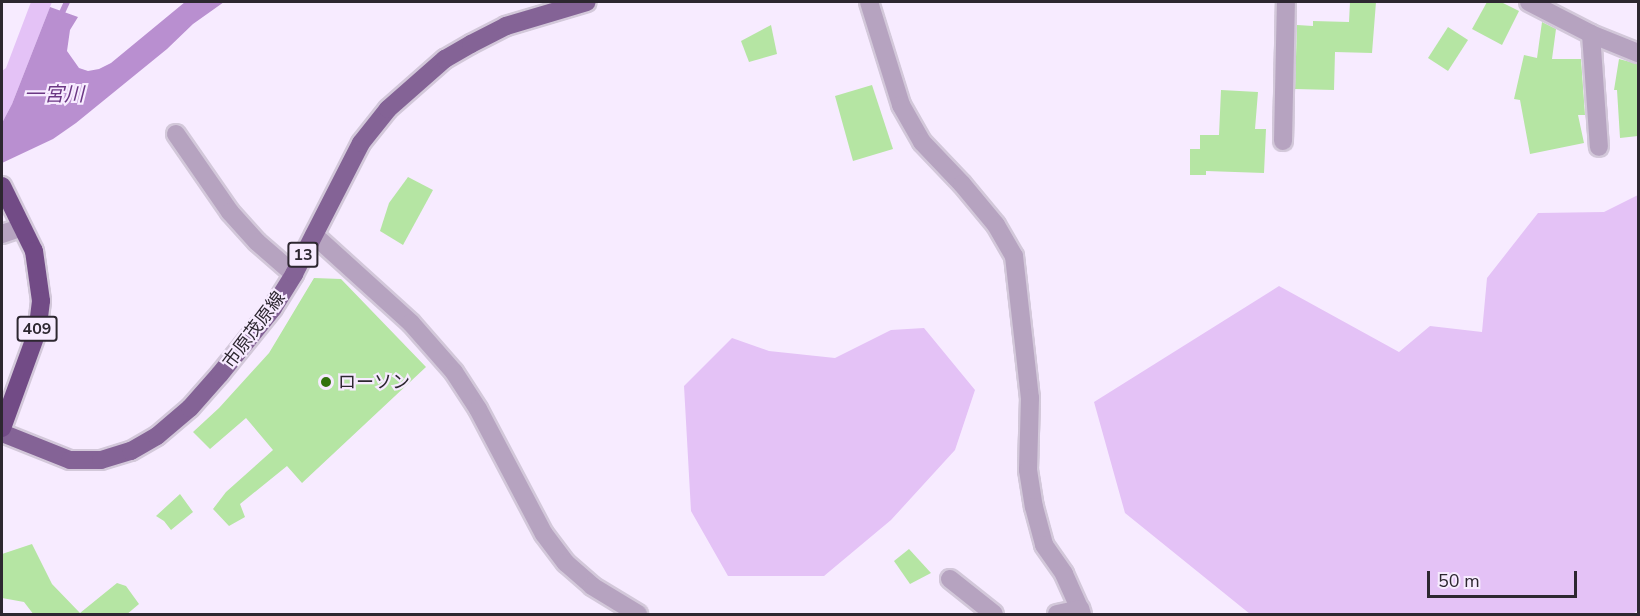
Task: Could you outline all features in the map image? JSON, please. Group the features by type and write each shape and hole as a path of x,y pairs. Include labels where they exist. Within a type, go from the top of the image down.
{"highway":[{"name":"409","path":"2,186 34,251 41,301 37,332 2,428"}],"main road":[{"name":"市原茂原線","path":"2,433 70,460 101,460 131,451 157,436 190,408 273,308 294,274 361,143 387,109 414,83 445,59 506,26 587,2"}],"street":[{"path":"869,2 901,105 922,142 969,192 996,225 1014,256 1029,398 1028,470 1034,507 1044,545 1064,574 1081,612 1058,615"},
{"path":"1283,141 1286,2"},
{"path":"1529,2 1591,34 1638,53"},
{"path":"1591,34 1599,147"},
{"path":"176,134 230,212 257,242 294,274"},
{"path":"2,234 22,228"},
{"path":"314,235 411,323 454,372 478,409 544,534 566,563 592,586 638,615"},
{"path":"950,579 994,615"}],"shaded area":[{"path":"31,2 52,2 12,104 2,123 2,71 6,68"},
{"path":"1638,195 1638,610 1633,614 1250,614 1125,513 1094,402 1279,286 1399,352 1430,326 1482,332 1487,278 1538,213 1604,212"},
{"path":"924,328 975,390 955,450 891,520 824,576 728,576 691,511 684,386 732,338 769,351 835,358 891,330"}],"water":[{"name":"一宮川","path":"185,2 224,2 193,24 167,49 76,123 53,139 2,163 2,123 12,104 50,7 78,17 70,30 67,51 79,68 88,71 111,63"}],"building":[{"path":"1350,2 1376,2 1372,53 1335,52 1334,90 1295,89 1297,25 1313,26 1313,21 1349,22"},
{"path":"1487,2 1501,2 1519,11 1502,45 1472,29"},
{"path":"1542,22 1556,29 1552,59 1581,59 1585,115 1578,115 1584,143 1530,154 1520,100 1514,99 1524,55 1537,58"},
{"path":"771,25 777,54 749,62 741,41"},
{"path":"1448,27 1468,40 1448,71 1428,58"},
{"path":"1619,59 1638,64 1638,136 1620,138 1617,90 1614,90"},
{"path":"872,85 893,149 853,161 835,96"},
{"path":"1221,90 1258,92 1255,129 1266,129 1264,173 1206,171 1206,175 1190,175 1190,149 1200,149 1200,135 1219,135"},
{"path":"408,177 433,190 403,245 380,231 389,203"},
{"name":"ローソン","path":"314,278 341,279 426,367 302,483 287,466 240,504 245,517 229,526 213,509 226,492 273,450 246,418 210,449 193,432 219,408 269,353"},
{"path":"180,494 193,512 171,530 164,521 156,516"},
{"path":"32,544 52,584 80,613 117,583 126,586 139,604 126,615 34,615 24,602 2,598 2,554"},
{"path":"909,549 931,573 910,584 894,561"}],"waterway":[{"path":"60,17 67,2"}],"place":[{"name":"ローソン","path":"326,382"}]}
